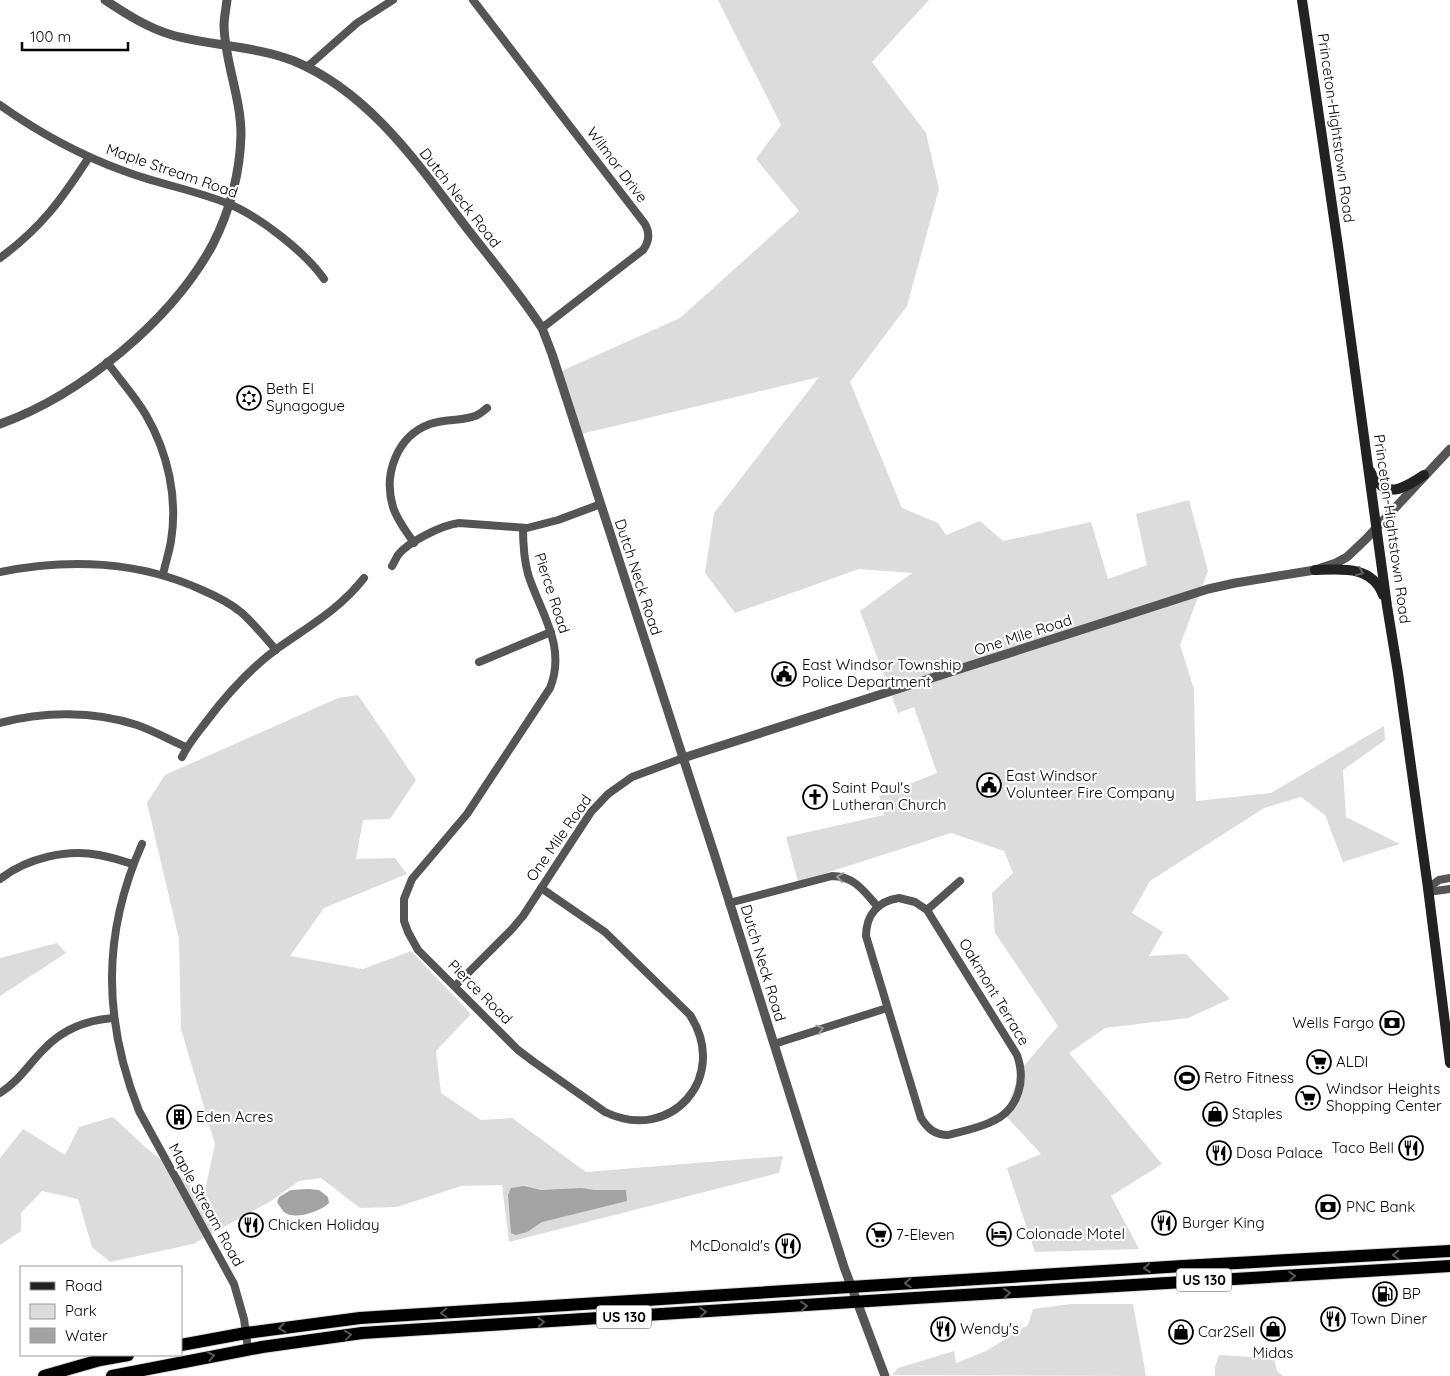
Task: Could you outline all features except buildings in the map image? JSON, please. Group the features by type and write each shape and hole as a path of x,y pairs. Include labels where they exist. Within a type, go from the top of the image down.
{"highway":[{"name":"US 130","path":"182,1345 246,1333 360,1318 1450,1251"},
{"path":"1255,1278 1270,1261"},
{"path":"1169,1282 1174,1273 1183,1266"},
{"name":"US 130","path":"112,1376 142,1372 248,1349 358,1334 1450,1266"},
{"path":"44,1376 100,1360 122,1356"}],"main road":[{"name":"Princeton-Hightstown Road","path":"1302,0 1428,888 1450,1063"},
{"path":"1367,465 1380,486 1392,490 1406,487 1424,475"},
{"path":"1315,570 1349,569 1365,574 1377,584 1387,606"}],"street":[{"name":"Dutch Neck Road","path":"105,0 154,29 181,37 278,56 307,67 346,91 384,125 452,208 542,328 601,504 852,1287 885,1376"},
{"path":"0,424 19,417 57,396 107,362 137,338 190,279 213,244 229,204 238,167 241,134 237,93 226,46 224,25 227,0"},
{"path":"307,67 357,23 393,0"},
{"name":"Wilmor Drive","path":"473,0 645,224 649,234 643,250 542,328"},
{"name":"Maple Stream Road","path":"0,105 36,129 89,156 155,182 229,204 256,219 286,242 309,262 324,279"},
{"path":"0,258 30,235 45,220 71,186 89,156"},
{"path":"107,362 146,415 160,444 169,473 172,491 172,526 163,575"},
{"path":"414,543 399,521 391,500 389,478 397,453 410,436 421,428 445,420 471,417 488,408"},
{"name":"One Mile Road","path":"455,986 512,929 592,812 608,794 632,776 1208,589 1315,570 1336,563 1356,549 1450,449"},
{"path":"392,566 398,555 414,543 436,529 449,524 535,527 601,504"},
{"name":"Pierce Road","path":"523,528 523,544 528,574 550,632 557,662 554,678 550,688 467,814 417,870 407,888 404,910 408,932 418,950 524,1054 605,1112 625,1120 648,1121 670,1113 687,1100 699,1081 704,1061 702,1042 696,1024 690,1015 606,932 541,888"},
{"path":"0,572 45,565 92,564 116,566 163,575 193,586 227,602 251,622 276,650"},
{"path":"182,757 186,747 227,694 243,677 276,650 342,603 364,578"},
{"path":"479,662 550,632"},
{"path":"0,723 34,716 98,716 136,725 186,747"},
{"name":"Maple Stream Road","path":"142,844 123,894 115,940 112,974 114,1018 124,1067 140,1111 227,1270 239,1298 248,1349"},
{"path":"0,879 30,862 54,855 71,853 98,855 133,864"},
{"path":"729,903 832,876 839,876 857,884 877,906 899,898 915,902 927,910 960,881"},
{"path":"1428,888 1439,880 1450,878"},
{"path":"1428,888 1435,890 1450,889"},
{"name":"Oakmont Terrace","path":"877,906 869,918 866,936 887,1008 922,1118 930,1130 942,1135 948,1135 989,1123 1002,1116 1019,1094 1021,1069 1017,1055 927,910"},
{"path":"774,1044 887,1008"},
{"path":"0,1093 17,1080 43,1049 63,1033 87,1022 114,1018"},
{"path":"492,1310 492,1325"}],"green space":[{"path":"718,0 929,0 872,62 926,133 939,189 907,306 850,382 902,508 938,523 946,535 980,521 1003,541 1091,522 1108,579 1147,565 1136,514 1189,500 1208,571 1180,645 1194,689 1196,801 1271,793 1384,726 1385,740 1343,770 1346,817 1400,844 1343,862 1325,815 1301,797 1264,808 1150,881 1132,913 1163,932 1149,956 1186,954 1230,999 1188,1018 1105,1028 1069,1053 1162,1164 1111,1196 1139,1249 1035,1252 1007,1168 1041,1154 1004,1114 1022,1068 1058,1026 995,933 992,893 1013,873 1004,851 951,833 798,882 786,837 884,815 879,796 937,773 914,707 898,713 860,611 912,573 859,569 735,613 705,573 714,513 819,377 577,435 557,373 680,318 799,211 756,159 781,125"},
{"path":"358,695 416,780 390,819 363,820 356,859 395,858 407,874 324,908 290,956 363,969 411,951 471,1014 436,1051 441,1093 481,1120 512,1118 586,1172 783,1156 779,1173 509,1242 502,1185 461,1186 397,1207 360,1208 321,1178 299,1181 271,1201 193,1244 110,1262 92,1247 78,1199 42,1191 21,1213 21,1231 0,1245 0,1158 23,1129 65,1155 79,1127 113,1117 144,1146 204,1195 215,1144 181,1029 179,939 147,803 165,775 338,698"},
{"path":"57,943 66,953 0,996 0,958"},
{"path":"1071,1304 1133,1304 1146,1376 892,1375 898,1368 954,1351 956,1363 986,1351 1028,1325 1033,1309"},
{"path":"1261,1347 1272,1350 1277,1371 1283,1376 1215,1376 1215,1367 1219,1355 1254,1357"}],"water":[{"path":"524,1186 541,1190 582,1188 626,1190 627,1201 542,1222 527,1232 516,1235 511,1233 508,1195 511,1188"},
{"path":"291,1190 319,1190 328,1197 329,1203 314,1212 294,1216 284,1212 277,1202 279,1197"}],"place":[{"name":"Beth El Synagogue","path":"249,398"},
{"name":"East Windsor Township Police Department","path":"784,674"},
{"name":"East Windsor Volunteer Fire Company","path":"989,785"},
{"name":"Saint Paul's Lutheran Church","path":"815,797"},
{"name":"Wells Fargo","path":"1392,1023"},
{"name":"ALDI","path":"1319,1062"},
{"name":"Retro Fitness","path":"1187,1078"},
{"name":"Windsor Heights Shopping Center","path":"1308,1098"},
{"name":"Staples","path":"1215,1114"},
{"name":"Eden Acres","path":"179,1117"},
{"name":"Taco Bell","path":"1411,1148"},
{"name":"Dosa Palace","path":"1219,1153"},
{"name":"PNC Bank","path":"1328,1207"},
{"name":"Burger King","path":"1164,1223"},
{"name":"Chicken Holiday","path":"251,1225"},
{"name":"Colonade Motel","path":"999,1234"},
{"name":"7-Eleven","path":"879,1235"},
{"name":"McDonald's","path":"788,1246"},
{"name":"BP","path":"1385,1294"},
{"name":"Town Diner","path":"1333,1319"},
{"name":"Wendy's","path":"943,1329"},
{"name":"Midas","path":"1273,1329"},
{"name":"Car2Sell","path":"1181,1332"}]}
